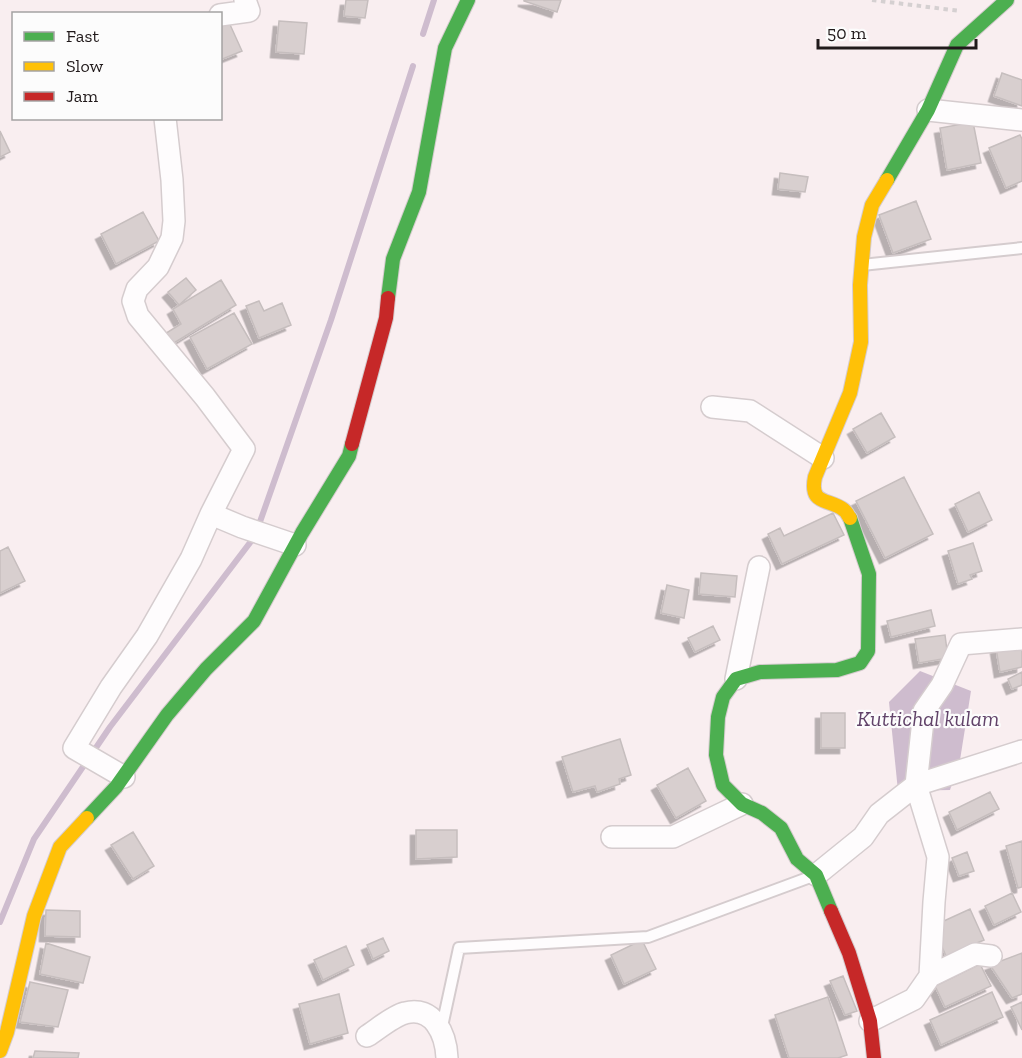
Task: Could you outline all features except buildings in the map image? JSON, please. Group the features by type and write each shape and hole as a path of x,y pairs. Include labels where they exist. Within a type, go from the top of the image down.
{"street":[{"path":"222,15 249,11 245,0"},
{"path":"0,1051 34,916 60,847 116,787 167,715 206,669 254,621 295,545 350,456 386,318 393,259 419,192 445,48 468,0"},
{"path":"736,680 760,672 837,670 860,663 868,651 869,574 852,519 844,510 823,501 816,495 813,487 850,393 861,342 860,285 864,237 872,206 928,110 957,45 1007,0"},
{"path":"928,110 1022,120"},
{"path":"124,777 74,748 111,687 147,636 191,559 244,449 138,315 133,301 136,289 158,267 172,238 174,221 172,180 165,120"},
{"path":"712,407 750,411 823,458"},
{"path":"211,514 295,545"},
{"path":"759,567 736,680 723,696 718,717 716,755 723,785 742,804 762,813 781,828 797,859 816,875 849,953 870,1021 874,1058"},
{"path":"930,976 938,857 916,785 924,711 942,684 961,644 1022,639"},
{"path":"816,875 862,837 879,814 916,785 1022,751"},
{"path":"612,837 673,837 742,804"},
{"path":"870,1021 914,999 930,976 975,954 991,956"},
{"path":"367,1036 402,1013 417,1011 431,1017 441,1031 447,1058"}],"lane":[{"path":"862,265 1022,248"},
{"path":"441,1031 459,948 648,937 816,875"}],"path":[{"path":"872,0 991,15"}],"water":[{"name":"Kuttichal kulam","path":"920,671 971,691 960,760 950,790 898,791 889,702"}],"waterway":[{"path":"423,34 434,0"},
{"path":"0,922 34,839 110,727 255,536 331,320 413,66"}],"traffic: fast":[{"path":"388,298 393,259 419,192 445,48 468,0"},
{"path":"887,180 928,110 957,45 1007,0"},
{"path":"87,818 116,787 167,715 206,669 254,621 302,533 349,456 352,444"},
{"path":"831,911 816,875 797,859 781,828 762,813 742,804 723,785 716,755 718,717 723,697 736,679 760,672 837,670 860,663 868,651 869,574 850,518"}],"traffic: slow":[{"path":"850,518 838,506 818,497 814,486 815,477 850,393 861,342 860,285 864,237 872,205 887,180"},
{"path":"0,1051 7,1032 34,916 60,847 87,818"}],"traffic: jam":[{"path":"352,444 386,318 388,298"},
{"path":"831,911 849,953 870,1021 874,1058"}]}
